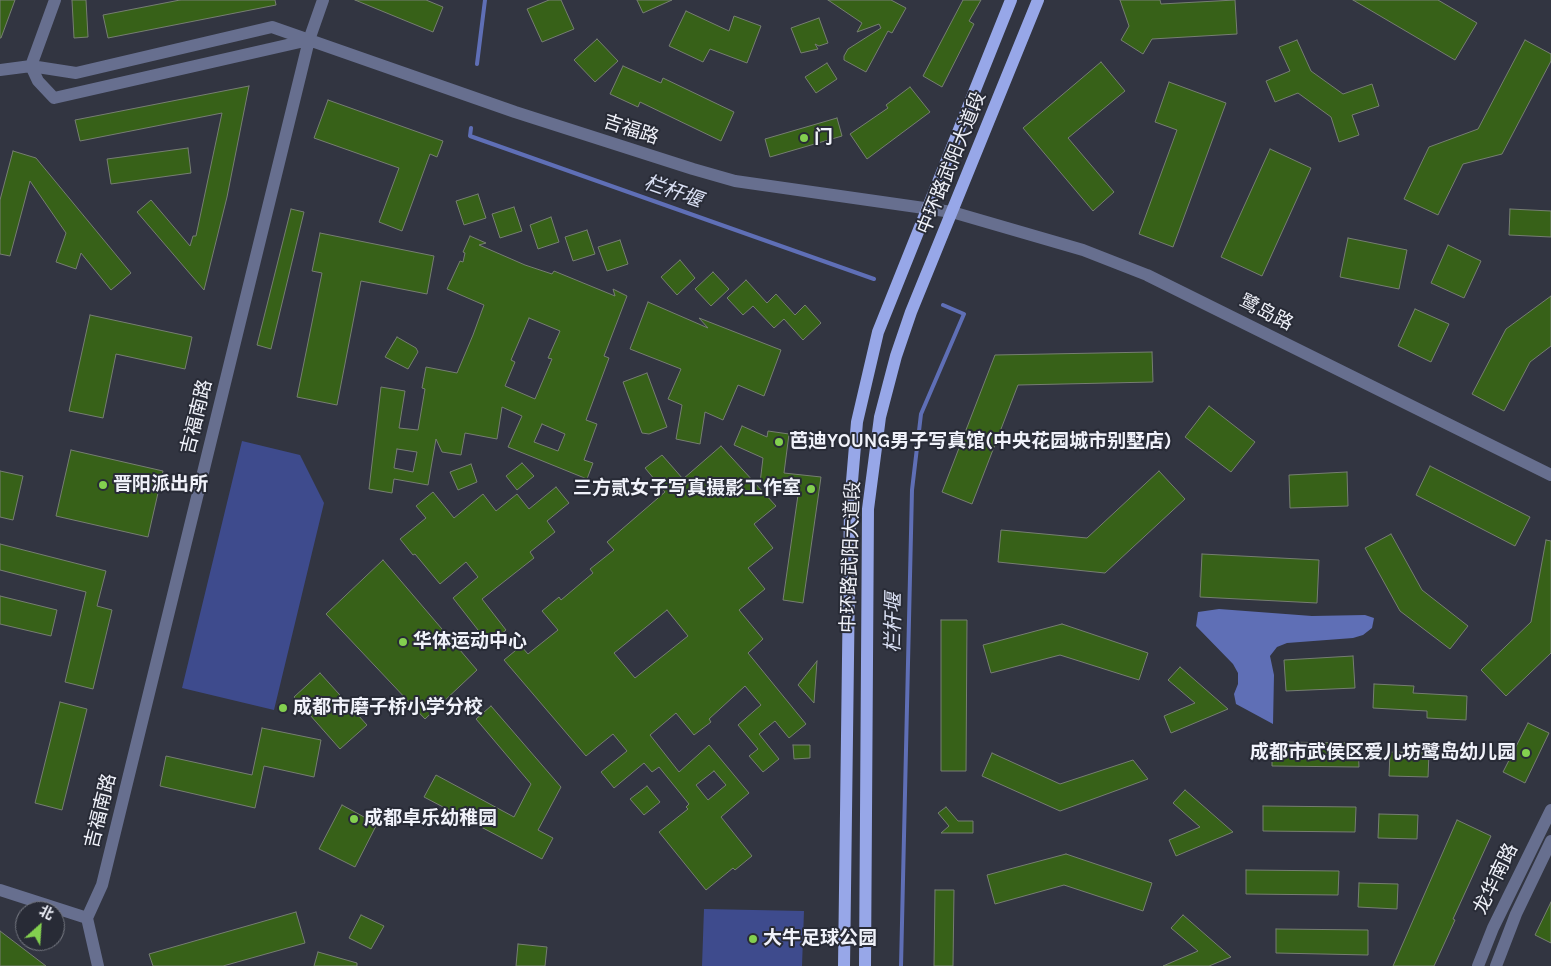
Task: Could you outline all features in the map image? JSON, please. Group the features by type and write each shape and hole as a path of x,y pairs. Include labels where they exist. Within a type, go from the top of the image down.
{"main road":[{"name":"中环路武阳大道段","path":"844,966 850,505 857,422 878,332 1011,0"},
{"name":"中环路武阳大道段","path":"864,966 868,508 880,417 896,356 911,312 1038,0"}],"street":[{"path":"54,0 31,66 38,81 54,98 309,40"},
{"name":"吉福南路","path":"87,918 102,885 309,40 323,0"},
{"name":"吉福路","path":"0,70 31,66 76,73 272,27 515,112 735,181 952,212"},
{"name":"鹭岛路","path":"952,212 1083,250 1147,275 1551,475"},
{"name":"龙华南路","path":"1478,966 1493,928 1551,810"},
{"name":"龙华南路","path":"1496,966 1516,914 1551,841"},
{"path":"0,890 87,918 98,966"}],"shaded area":[{"path":"242,441 300,455 324,503 274,710 182,688"},
{"path":"1219,609 1312,616 1365,615 1374,618 1372,628 1363,635 1353,638 1287,643 1277,647 1270,656 1274,675 1273,724 1236,704 1234,694 1238,684 1238,673 1233,664 1196,626 1198,612"},
{"name":"大牛足球公园","path":"704,909 804,911 802,966 702,966"}],"building":[{"path":"0,0 15,0 1,38 0,38"},
{"path":"72,0 86,0 88,37 74,38"},
{"path":"180,0 275,0 276,5 108,38 103,15"},
{"path":"355,0 426,0 443,7 433,32"},
{"path":"549,0 561,0 574,29 542,42 527,9"},
{"path":"637,0 672,0 643,13"},
{"path":"828,0 891,0 906,8 892,33 888,31 866,72 844,60 844,56 848,49 881,28 879,24 857,32 862,23"},
{"path":"963,0 981,0 969,21 974,24 942,87 923,76"},
{"path":"1120,0 1160,0 1161,4 1235,0 1237,34 1152,39 1143,54 1121,40 1129,26"},
{"path":"1353,0 1438,0 1477,23 1455,60"},
{"path":"686,11 729,31 734,16 761,26 747,63 710,49 703,62 669,46"},
{"path":"819,18 828,43 819,46 815,44 818,49 801,53 791,28"},
{"path":"597,39 618,61 595,82 574,60"},
{"path":"1297,40 1311,71 1343,94 1372,84 1379,106 1352,115 1359,135 1339,142 1331,117 1298,93 1275,102 1266,81 1290,71 1279,47"},
{"path":"1525,40 1551,54 1551,61 1502,154 1463,164 1438,215 1404,199 1429,147 1478,129"},
{"path":"1101,62 1125,91 1068,138 1114,192 1093,211 1023,128"},
{"path":"827,63 837,79 816,93 805,77"},
{"path":"623,66 661,83 663,78 734,112 721,141 640,102 638,107 610,94"},
{"path":"1169,82 1226,103 1173,247 1139,234 1177,130 1155,122"},
{"path":"249,86 227,197 204,290 137,212 151,200 190,246 193,236 196,236 222,113 80,141 75,120"},
{"path":"910,87 930,112 867,159 850,134 888,108 886,105"},
{"path":"328,100 443,141 437,157 430,154 402,231 379,222 399,168 314,138"},
{"name":"门","path":"837,118 842,136 770,157 765,139"},
{"path":"188,148 191,173 111,184 107,159"},
{"path":"1270,149 1311,168 1262,276 1221,257"},
{"path":"13,151 36,158 131,273 111,290 81,253 76,269 56,262 66,233 30,181 10,256 0,254 0,200"},
{"path":"478,194 486,218 464,225 456,201"},
{"path":"514,207 522,231 500,238 492,214"},
{"path":"291,209 304,212 271,349 257,345"},
{"path":"1510,209 1551,211 1551,237 1509,235"},
{"path":"551,217 559,242 538,249 530,225"},
{"path":"587,230 595,254 573,261 565,237"},
{"path":"320,233 434,256 427,294 361,281 337,405 297,397 322,273 312,271"},
{"path":"470,236 486,243 479,245 525,265 552,274 554,271 615,296 613,289 627,296 604,356 609,358 586,420 597,424 584,460 593,463 587,479 508,447 522,416 502,407 497,439 465,433 461,455 442,452 436,439 428,485 394,479 392,493 369,489 381,387 405,391 399,428 418,430 425,389 422,388 426,367 457,373 473,335 484,305 447,289 460,261 463,262 465,253 463,252","holes":["529,318 560,331 548,358 552,359 535,399 505,386 515,362 511,360","542,424 565,434 558,451 534,442","397,449 417,452 413,472 394,468"]},
{"path":"1348,238 1407,250 1399,289 1340,277"},
{"path":"620,240 628,264 607,271 598,247"},
{"path":"1448,245 1481,261 1464,298 1431,283"},
{"path":"680,260 695,278 677,295 661,277"},
{"path":"713,272 729,289 711,306 695,289"},
{"path":"746,280 767,303 776,294 795,315 805,305 821,323 803,340 784,319 774,328 753,306 743,315 727,298"},
{"path":"1551,296 1551,346 1530,362 1504,411 1472,394 1506,329"},
{"path":"648,302 708,328 699,318 781,350 764,396 738,385 723,420 705,412 700,444 676,439 682,405 668,399 681,369 630,349"},
{"path":"1415,309 1449,324 1431,362 1398,346"},
{"path":"90,315 192,337 185,369 116,354 103,418 69,411"},
{"path":"397,337 416,348 418,352 408,369 385,357"},
{"path":"1152,352 1153,382 1018,385 972,504 942,492 995,355"},
{"path":"647,373 667,427 649,434 642,433 623,382"},
{"path":"1209,406 1255,442 1231,472 1185,437"},
{"path":"742,426 767,437 768,431 789,434 784,473 821,477 803,603 783,600 799,488 760,483 763,458 734,445"},
{"path":"721,446 776,506 754,524 773,548 748,568 765,589 739,610 763,639 748,653 806,724 789,738 775,721 759,734 779,759 763,772 749,756 758,749 738,725 761,705 745,686 709,719 711,722 694,735 676,713 650,735 679,772 709,745 749,793 721,817 752,856 735,870 733,868 706,890 659,832 688,809 686,807 689,804 659,767 652,772 644,763 614,788 601,772 627,751 613,734 586,756 504,660 521,646 528,654 558,630 542,611 559,597 561,600 593,573 590,569 614,550 607,542 665,492 645,468 662,455 683,479","holes":["667,610 688,636 635,678 614,653","714,771 726,785 708,800 696,785"]},
{"path":"71,450 163,471 148,537 56,516"},
{"path":"522,463 534,476 517,490 506,476"},
{"path":"471,464 477,482 458,490 450,472"},
{"path":"1430,466 1530,517 1515,546 1416,495"},
{"path":"0,471 23,476 13,520 0,517"},
{"path":"1159,471 1185,499 1105,573 998,562 1001,530 1087,538"},
{"path":"1347,472 1348,506 1290,508 1289,475"},
{"path":"556,487 569,503 547,521 555,532 530,552 534,558 482,599 506,630 489,644 453,598 478,577 466,562 440,584 400,539 426,518 416,506 433,492 454,518 483,494 496,511 517,494 529,509"},
{"path":"1391,534 1422,590 1468,626 1450,649 1400,611 1365,548"},
{"path":"1546,540 1551,541 1551,653 1506,696 1481,670 1531,622"},
{"path":"0,544 106,571 97,606 112,610 93,689 65,682 86,592 0,570"},
{"path":"1202,554 1319,560 1317,603 1200,597"},
{"name":"华体运动中心","path":"383,560 477,670 425,719 326,614"},
{"path":"0,596 57,610 51,636 0,624"},
{"path":"941,620 967,620 966,771 941,771"},
{"path":"1062,624 1148,653 1139,680 1060,655 991,673 983,645"},
{"path":"1353,656 1355,688 1286,691 1284,660"},
{"path":"817,661 814,703 798,685"},
{"path":"1180,667 1228,709 1171,733 1164,716 1195,703 1168,680"},
{"path":"320,673 367,725 340,749 294,697"},
{"path":"1374,684 1414,686 1413,693 1467,696 1466,720 1427,718 1427,711 1373,708"},
{"path":"60,702 87,709 62,810 35,803"},
{"path":"491,706 561,787 538,830 553,838 542,859 424,797 436,775 514,817 531,784 476,719"},
{"name":"成都市武侯区爱儿坊鹭岛幼儿园","path":"1528,723 1549,733 1525,783 1503,772"},
{"path":"262,728 321,740 314,777 264,766 255,808 160,786 166,756 252,775"},
{"path":"1272,742 1358,743 1359,767 1272,766"},
{"path":"793,745 810,745 810,758 794,759"},
{"path":"1390,752 1429,753 1428,777 1389,776"},
{"path":"992,753 1060,784 1133,760 1148,779 1060,811 982,776"},
{"path":"647,786 660,802 644,815 630,799"},
{"path":"1185,790 1233,832 1176,856 1169,840 1200,827 1173,803"},
{"path":"342,805 377,824 355,867 319,849"},
{"path":"1263,806 1356,807 1355,832 1263,831"},
{"path":"946,807 958,821 973,821 973,833 941,833 949,826 938,813"},
{"path":"1379,814 1418,815 1417,839 1378,838"},
{"path":"1457,820 1491,836 1453,919 1455,920 1434,966 1393,966"},
{"path":"1066,854 1152,883 1143,911 1064,885 995,904 987,875"},
{"path":"1246,870 1339,871 1338,895 1246,894"},
{"path":"1359,883 1398,884 1397,909 1358,907"},
{"path":"935,890 954,890 953,966 934,966"},
{"path":"1551,902 1551,943 1535,935"},
{"path":"296,912 305,943 223,966 153,966 149,954"},
{"path":"361,915 384,926 371,949 349,938"},
{"path":"1183,915 1231,957 1209,966 1163,966 1198,951 1171,928"},
{"path":"1276,929 1368,930 1368,955 1276,953"},
{"path":"0,931 15,942 15,951 26,951 46,966 0,966"},
{"path":"518,944 547,947 545,966 516,966"},
{"path":"318,952 357,963 357,966 314,966"}],"waterway":[{"name":"栏杆堰","path":"477,64 485,0"},
{"name":"栏杆堰","path":"471,128 470,136 874,279"},
{"name":"栏杆堰","path":"901,966 912,490 921,414 964,314 943,305"}],"place":[{"name":"门","path":"804,138"},
{"name":"芭迪YOUNG男子写真馆(中央花园城市别墅店)","path":"779,442"},
{"name":"晋阳派出所","path":"103,485"},
{"name":"三方贰女子写真摄影工作室","path":"811,489"},
{"name":"华体运动中心","path":"403,642"},
{"name":"成都市磨子桥小学分校","path":"283,708"},
{"name":"成都市武侯区爱儿坊鹭岛幼儿园","path":"1526,753"},
{"name":"成都卓乐幼稚园","path":"354,819"},
{"name":"大牛足球公园","path":"753,939"}]}
